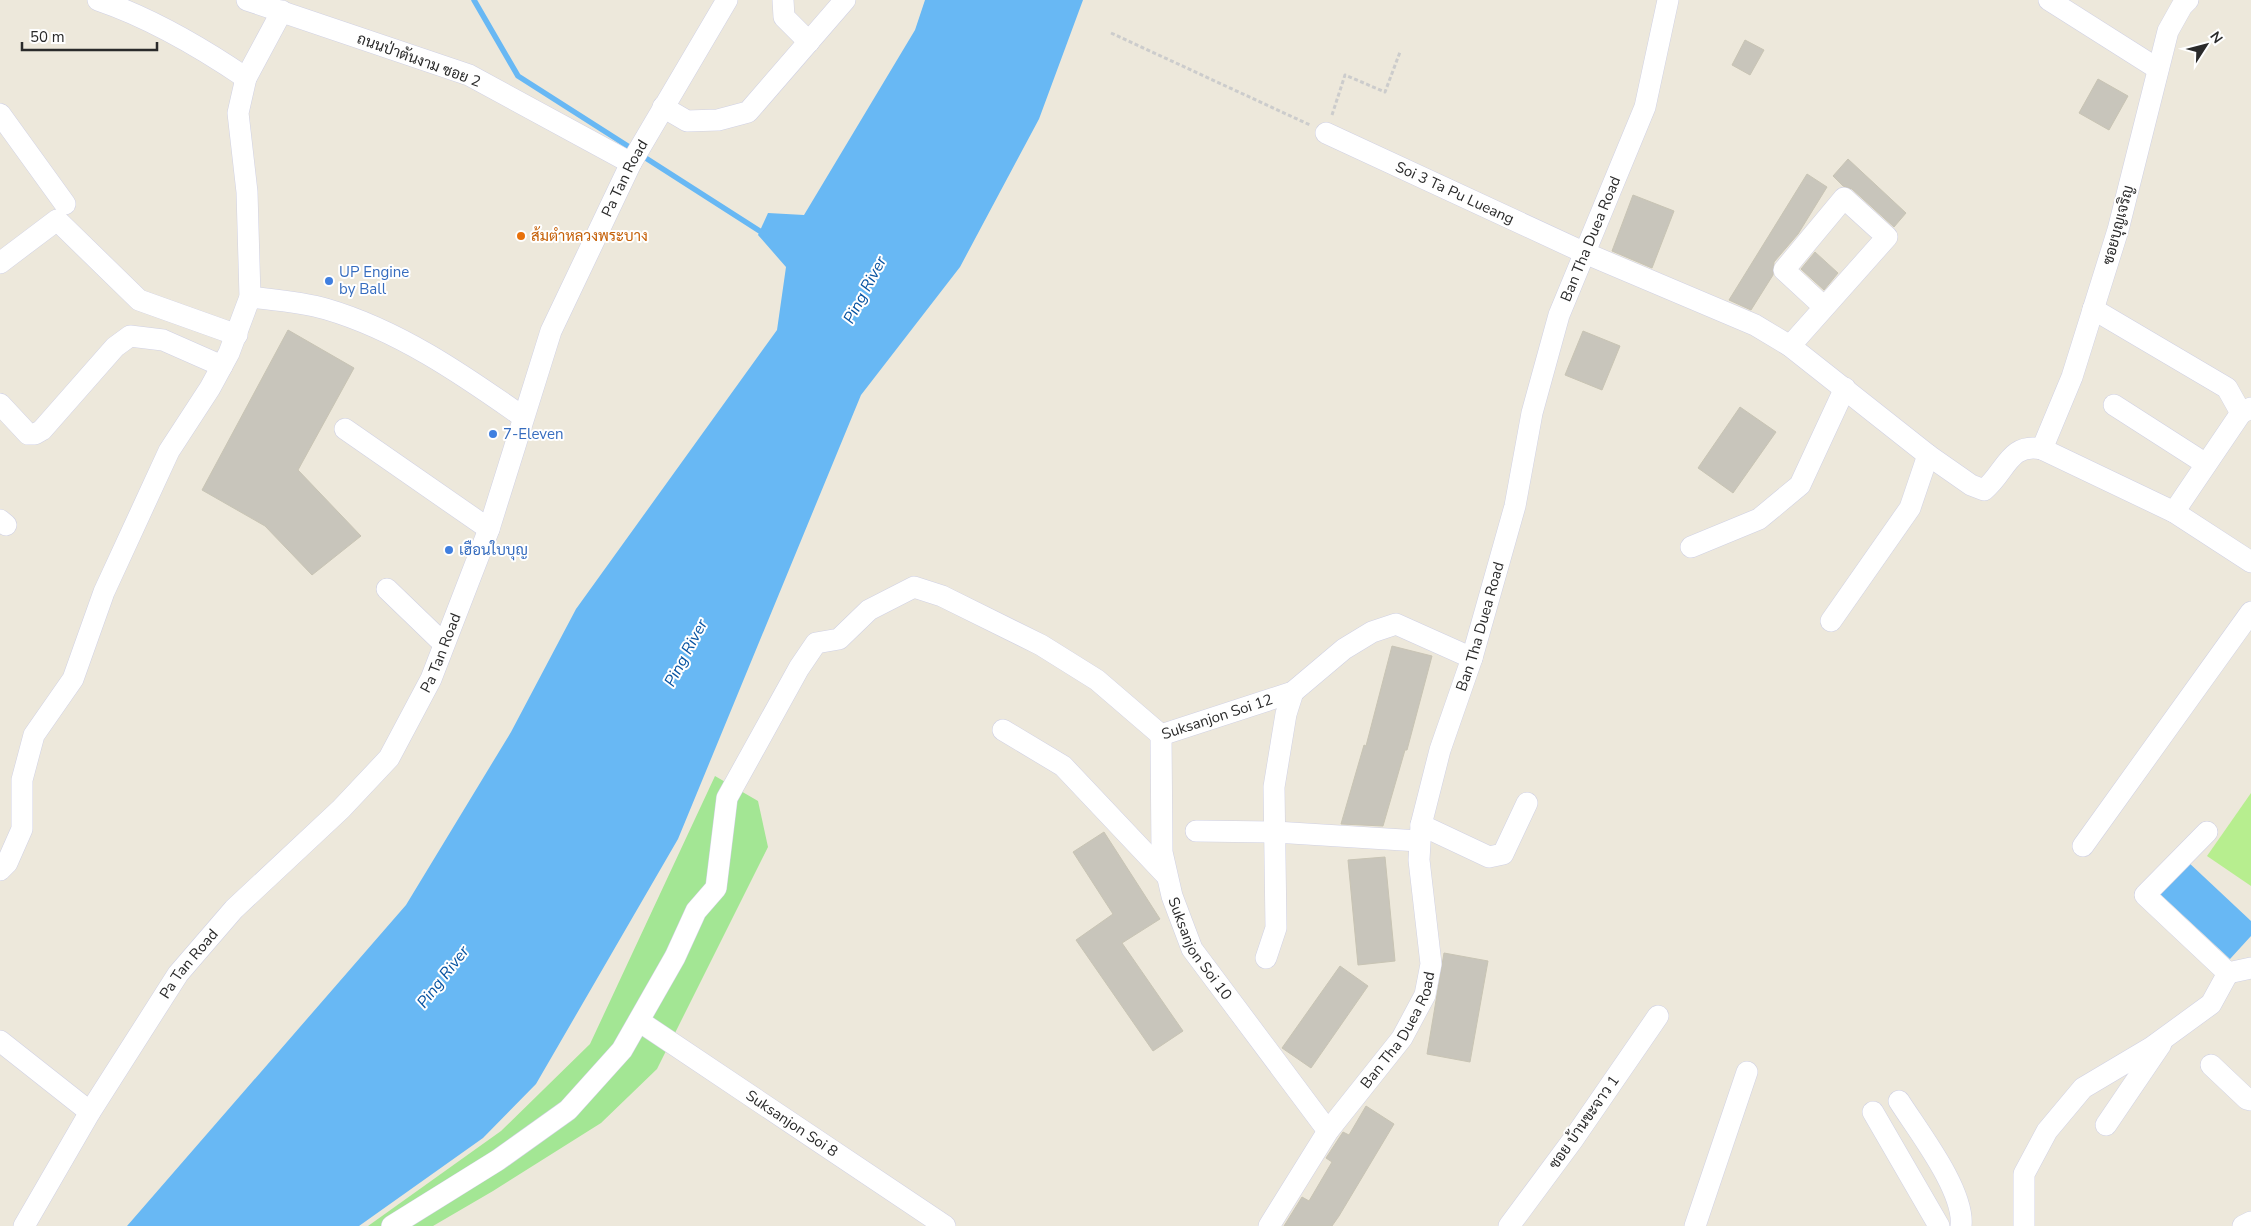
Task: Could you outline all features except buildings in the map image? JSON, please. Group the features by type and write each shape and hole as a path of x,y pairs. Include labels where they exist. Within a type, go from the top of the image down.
{"street":[{"path":"98,0 148,19 210,54 246,78"},
{"name":"ถนนป่าตันงาม ซอย 2","path":"247,0 469,75 631,163"},
{"name":"Pa Tan Road","path":"24,1226 90,1112 178,974 234,909 341,809 389,758 431,678 489,528 522,418 551,331 631,163 727,0"},
{"path":"783,0 784,17 809,42"},
{"path":"663,107 687,121 718,120 748,112 845,0"},
{"name":"Ban Tha Duea Road","path":"1269,1226 1328,1131 1402,1038 1425,995 1431,964 1420,833 1440,750 1472,658 1515,506 1532,413 1557,324 1584,252 1644,107 1668,0"},
{"path":"2049,0 2158,69"},
{"name":"ซอยบุญเจริญ","path":"2042,449 2072,377 2118,230 2168,31 2182,6 2188,0"},
{"path":"0,870 8,863 22,829 22,780 34,735 73,679 104,592 169,451 222,366 237,335 250,297 247,192 238,113 246,78 282,11"},
{"path":"0,114 65,204"},
{"name":"Soi 3 Ta Pu Lueang","path":"1326,133 1584,252 1755,325 1790,346 1928,455 1971,485 1984,490 1993,482 2017,450 2029,446 2042,449"},
{"path":"1790,346 1823,306 1887,237 1844,198 1784,270 1823,306"},
{"path":"0,263 57,220 139,300 237,335"},
{"path":"250,297 325,308 394,336 455,370 522,418"},
{"path":"2094,309 2227,388 2246,410 2206,464 2174,512"},
{"path":"0,404 28,434 35,434 42,430 115,347 130,336 163,340 222,366"},
{"path":"1691,547 1759,519 1800,485 1845,388"},
{"path":"2114,405 2206,464"},
{"path":"345,429 489,528"},
{"path":"2042,449 2174,512 2251,562"},
{"path":"1831,621 1910,508 1928,455"},
{"name":"Suksanjon Soi 12","path":"639,1021 675,957 696,911 716,888 727,798 800,668 816,643 839,638 869,610 914,587 942,596 1041,644 1097,680 1161,735 1293,692 1344,649 1372,632 1396,624 1472,658"},
{"path":"387,589 444,644"},
{"path":"2083,846 2251,612"},
{"path":"1266,958 1276,928 1274,787 1286,714 1293,692"},
{"path":"1003,730 1063,766 1168,877"},
{"name":"Suksanjon Soi 10","path":"1161,735 1162,852 1172,896 1192,949 1328,1131"},
{"path":"1196,831 1420,833 1489,857 1503,854 1527,803"},
{"path":"2207,832 2145,895 2228,973"},
{"path":"2024,1226 2024,1174 2047,1131 2083,1088 2167,1036 2211,1004 2228,973 2251,968"},
{"name":"ซอย บ้านขะจาว 1","path":"1509,1226 1572,1141 1658,1016"},
{"path":"392,1226 498,1160 568,1110 622,1050 639,1021"},
{"name":"Suksanjon Soi 8","path":"639,1021 946,1226"},
{"path":"2106,1125 2167,1036"},
{"path":"0,1041 90,1112"},
{"path":"2212,1065 2247,1099 2251,1100"},
{"path":"1695,1226 1747,1072"},
{"path":"1899,1101 1958,1196 1962,1218 1961,1226"},
{"path":"1873,1112 1938,1226"},
{"path":"2243,1226 2251,1222"}],"path":[{"path":"1111,33 1326,133 1345,76 1385,92 1400,52"}],"green space":[{"path":"715,776 758,801 768,847 657,1069 601,1123 493,1191 433,1226 368,1226 501,1131 590,1044"},
{"path":"2251,793 2251,886 2207,856"}],"water":[{"name":"Ping River","path":"925,0 1083,0 1039,119 960,267 861,395 678,839 536,1084 483,1138 359,1226 127,1226 406,905 511,732 576,609 777,330 786,267 758,235 768,213 804,215 915,30"},
{"path":"2187,861 2251,921 2251,936 2230,959 2158,892"}],"waterway":[{"path":"474,0 518,76 634,150"},
{"path":"641,155 766,235"}],"place":[{"name":"ส้มตำหลวงพระบาง","path":"521,236"},
{"name":"UP Engine by Ball","path":"329,281"},
{"name":"7-Eleven","path":"493,434"},
{"name":"เฮือนใบบุญ","path":"449,550"}]}
